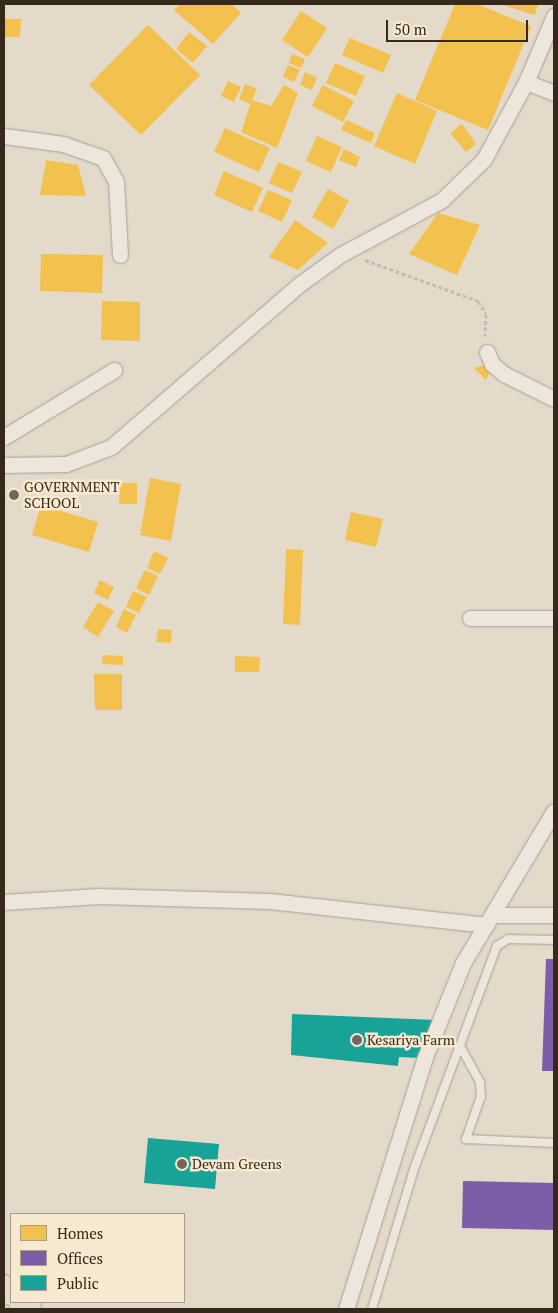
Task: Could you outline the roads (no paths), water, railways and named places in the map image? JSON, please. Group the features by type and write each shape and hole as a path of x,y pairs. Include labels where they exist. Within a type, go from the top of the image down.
{"street":[{"path":"4,464 66,464 111,447 300,284 340,255 442,200 462,184 484,159 526,82 554,16"},
{"path":"526,82 554,93"},
{"path":"4,136 63,144 104,158 116,181 120,255"},
{"path":"487,352 492,364 504,374 554,398"},
{"path":"4,436 114,370"},
{"path":"470,618 554,618"},
{"path":"346,1309 425,1057 463,962 554,811"},
{"path":"4,902 99,896 210,898 490,920 554,915"}],"lane":[{"path":"372,1309 414,1169 498,946 508,939 554,940"},
{"path":"460,1046 480,1082 482,1096 466,1139 554,1143"}],"place":[{"name":"GOVERNMENT SCHOOL","path":"14,495"},
{"name":"Kesariya Farm","path":"357,1040"},
{"name":"Devam Greens","path":"182,1164"}]}
